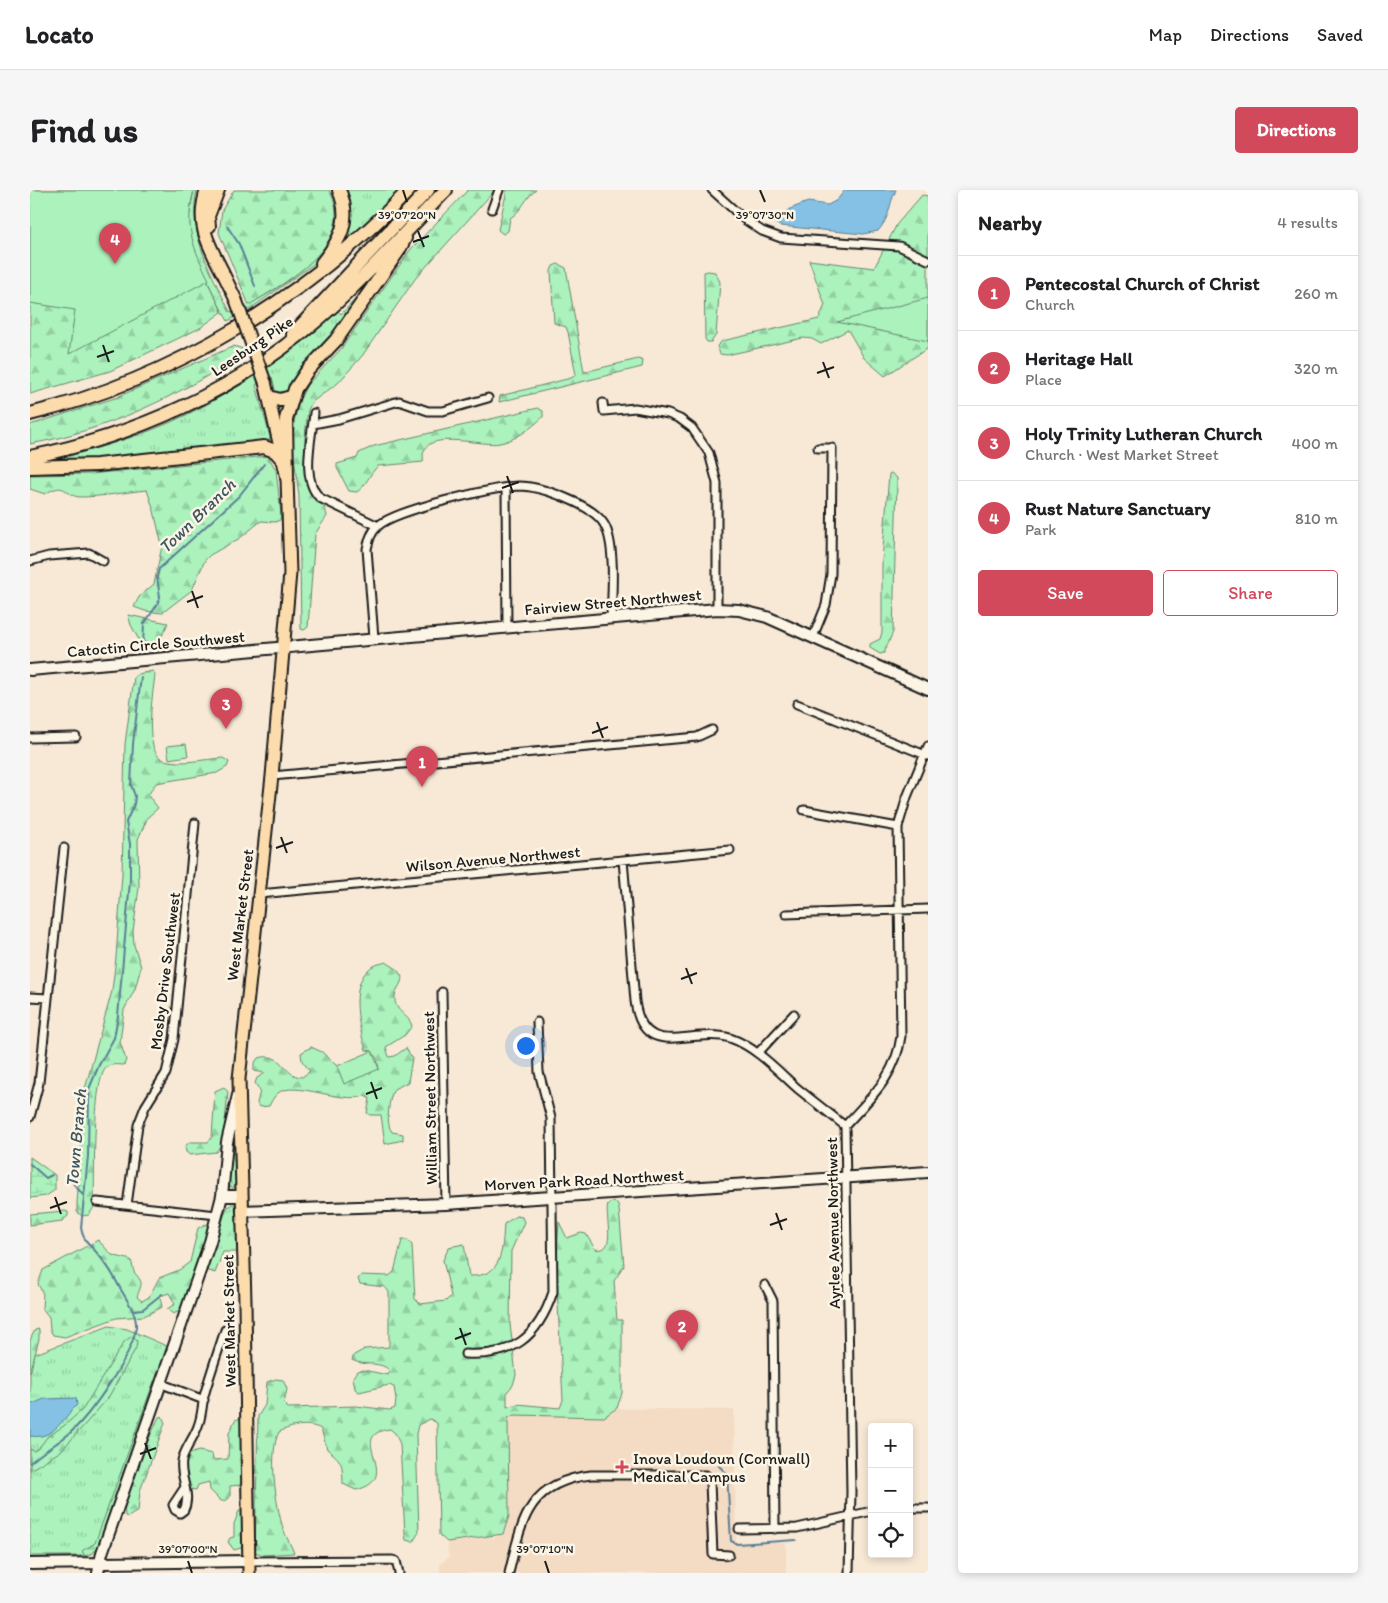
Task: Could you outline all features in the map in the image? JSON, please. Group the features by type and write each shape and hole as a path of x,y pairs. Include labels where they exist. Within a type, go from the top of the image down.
{"highway":[{"path":"207,190 203,203 202,219 206,237 222,271"},
{"path":"218,190 208,216 212,242 222,271"},
{"path":"307,282 335,247 342,232 343,207 339,190"},
{"name":"Leesburg Pike","path":"30,414 80,400 152,373 213,342 307,282 353,246 409,190"},
{"path":"283,348 297,327 428,190"},
{"name":"Leesburg Pike","path":"30,457 92,442 158,418 229,383 283,348 348,292 446,190"},
{"path":"288,478 286,419 292,397 301,380 336,340 399,250 410,226"},
{"path":"270,397 280,400 292,397"},
{"path":"30,467 97,465 264,447 275,451 282,459"}],"main road":[{"name":"West Market Street","path":"222,271 236,300 270,397 282,459 288,478 290,573 285,646 238,1092 250,1573"}],"street":[{"path":"492,209 499,190"},
{"path":"712,190 744,219 762,231 781,238 899,246 928,260"},
{"path":"313,424 339,419 399,401 428,411 443,412 488,398"},
{"path":"603,403 604,412 642,409 656,410 680,420 692,428 709,453 717,483 717,609"},
{"path":"314,413 309,472 313,491 320,498 378,526"},
{"path":"812,637 826,604 831,574 832,448 818,448"},
{"path":"374,638 368,549 371,535 378,526 395,516 506,488 527,487 542,490 575,503 594,513 600,519 610,541 611,618"},
{"path":"506,488 507,626"},
{"path":"30,561 49,556 88,553 103,561"},
{"name":"Fairview Street Northwest","path":"285,646 717,609 757,613 928,690"},
{"name":"Catoctin Circle Southwest","path":"30,670 285,646"},
{"path":"797,704 926,756"},
{"path":"272,776 697,737 712,730"},
{"path":"30,738 76,737"},
{"name":"Ayrlee Avenue Northwest","path":"849,1573 850,1516 845,1126 887,1078 899,1050 902,1036 898,827 907,797 926,756 928,746"},
{"path":"804,810 898,827"},
{"name":"Mosby Drive Southwest","path":"128,1205 138,1125 145,1107 166,1073 174,1039 195,823"},
{"path":"30,1117 39,1084 64,848"},
{"name":"Wilson Avenue Northwest","path":"259,894 730,850"},
{"path":"623,860 636,1014 642,1026 653,1035 668,1039 720,1036 729,1038 758,1053 845,1126"},
{"path":"786,914 928,910"},
{"name":"William Street Northwest","path":"442,992 446,1204"},
{"path":"30,996 48,998"},
{"path":"758,1053 794,1014"},
{"path":"465,1354 488,1356 511,1348 528,1337 547,1308 554,1286 551,1118 539,1072 537,1022"},
{"path":"98,1573 100,1562 210,1242 222,1196 227,1142 238,1092"},
{"name":"Morven Park Road Northwest","path":"242,1211 446,1204 552,1198 846,1176 928,1172"},
{"path":"222,1196 241,1196"},
{"path":"97,1202 217,1216"},
{"path":"764,1284 773,1302 775,1529"},
{"path":"186,1487 182,1459 199,1424 204,1397 225,1330"},
{"path":"162,1382 204,1397"},
{"path":"509,1573 521,1526 533,1503 555,1484 573,1477 591,1475 706,1475 710,1482 713,1554 729,1555"},
{"path":"913,1508 928,1508"},
{"path":"738,1529 797,1528 868,1512"},
{"path":"30,1564 392,1560 396,1561 399,1572"}],"shaded area":[{"name":"Inova Loudoun (Cornwall) Medical Campus","path":"507,1407 734,1410 736,1542 786,1543 786,1573 440,1573 440,1564 449,1557 447,1542 496,1537 509,1516"}],"green space":[{"path":"30,190 194,190 189,222 191,242 198,262 222,312 200,328 110,371 30,394"},
{"path":"30,190 194,190 191,203 190,226 198,257 209,280 69,354 75,310 30,303"},
{"path":"194,190 197,190 195,222 198,238 209,268 230,312 259,299 289,280 315,257 333,232 333,239 322,258 250,309 228,321 206,277 191,240 189,222"},
{"path":"234,190 329,190 336,209 334,227 327,244 314,259 281,285 249,305 219,233 222,210"},
{"path":"344,190 399,190 339,251"},
{"path":"468,190 495,190 415,279 362,356 338,383 312,402 308,410 305,435 307,476 310,488 316,499 325,508 327,516 315,534 308,627 304,630 301,629 299,496 293,449 294,422 299,401 307,385 340,350 411,249"},
{"path":"507,190 536,190 518,212 510,218 508,231 503,234 498,230"},
{"path":"922,195 928,196 928,348 885,376 864,358 848,330 821,344 812,339 803,338 727,355 720,354 717,346 722,341 819,319 825,305 809,260 874,268 897,224"},
{"path":"558,264 566,268 584,372 638,359 643,361 642,367 499,402 500,396 571,378 576,375 566,327 554,323 551,271 553,266"},
{"path":"704,272 715,272 720,282 716,335 711,342 707,342 705,339"},
{"path":"374,280 282,418 272,377 256,385 270,437 269,442 122,459 52,461 137,435 170,422 227,393 302,341 338,311 341,314"},
{"path":"928,298 928,341 837,322"},
{"path":"234,346 243,349 242,355 166,398 114,421 59,438 30,444 30,425 115,398"},
{"path":"538,408 543,411 543,417 512,439 492,444 447,440 437,441 429,445 424,451 423,462 378,466 357,492 349,491 337,468 337,464 357,458 359,453 374,446"},
{"path":"268,456 276,470 280,520 275,522 261,521 240,538 210,555 205,560 192,590 162,613 145,611 134,607 139,597 154,584 162,546 147,490 80,497 58,488 45,494 30,489 30,475 90,474"},
{"path":"891,473 897,478 893,632 884,653 880,654 870,648 870,644 880,639 882,632 882,561 889,474"},
{"path":"128,615 168,623 161,638 151,643 140,642"},
{"path":"153,671 155,675 150,722 153,746 157,755 164,760 171,761 185,762 223,758 229,762 227,767 217,773 156,783 148,795 158,808 148,817 138,839 139,888 133,931 134,945 141,967 135,989 124,1010 120,1042 126,1060 124,1065 110,1065 106,1068 98,1092 94,1207 89,1215 82,1216 77,1212 77,1203 85,1089 112,991 116,957 122,874 125,744 134,677 138,674"},
{"path":"186,744 188,756 169,759 167,746"},
{"path":"386,962 397,969 402,977 395,996 396,1006 408,1018 412,1026 405,1035 386,1047 389,1057 395,1056 406,1048 412,1058 408,1082 394,1089 388,1111 392,1132 403,1134 403,1140 385,1144 381,1115 370,1115 367,1113 370,1099 365,1096 355,1098 306,1090 285,1090 277,1094 269,1106 259,1107 257,1103 260,1091 255,1083 257,1078 265,1073 254,1071 254,1064 258,1058 273,1058 290,1073 302,1077 310,1071 302,1061 301,1053 311,1047 322,1052 337,1066 379,1069 377,1059 372,1051 366,1050 359,1020 357,997 362,978 368,970"},
{"path":"372,1051 379,1069 344,1084 337,1066"},
{"path":"224,1087 228,1092 223,1142 216,1152 190,1155 186,1152 185,1147 189,1142 208,1142 212,1137 215,1091"},
{"path":"236,1118 236,1185 233,1188 228,1185 231,1141"},
{"path":"30,1157 55,1175 55,1190 46,1196 30,1198"},
{"path":"612,1202 617,1203 619,1209 624,1266 614,1281 617,1320 622,1320 622,1393 617,1408 604,1417 514,1415 508,1418 509,1516 503,1534 447,1542 439,1535 437,1423 430,1419 418,1425 416,1434 419,1532 413,1542 406,1540 405,1534 400,1444 395,1433 390,1429 377,1433 372,1439 376,1476 370,1484 356,1490 343,1484 341,1463 327,1449 321,1429 311,1426 300,1426 279,1432 274,1452 274,1479 278,1507 283,1528 294,1553 263,1555 255,1552 258,1416 265,1405 267,1382 276,1379 283,1380 287,1389 284,1404 288,1408 356,1406 390,1410 395,1408 394,1387 389,1385 359,1392 355,1389 353,1377 357,1371 363,1370 388,1375 390,1371 382,1366 352,1360 354,1355 365,1349 389,1347 389,1292 385,1287 360,1284 358,1279 361,1275 389,1276 394,1272 402,1240 408,1240 412,1245 415,1299 420,1304 446,1301 451,1296 443,1260 449,1247 464,1244 469,1276 489,1272 494,1267 501,1253 504,1224 516,1216 522,1217 524,1222 511,1251 510,1324 516,1375 513,1385 507,1392 507,1407 517,1404 560,1408 563,1400 556,1267 559,1222 567,1238 581,1233 586,1234 595,1249 602,1249 606,1246 608,1240 607,1210 608,1204"},
{"path":"233,1204 237,1207 239,1252 223,1252 215,1273 206,1270 227,1207"},
{"path":"68,1212 68,1216 62,1221 30,1225 30,1214"},
{"path":"206,1224 209,1230 182,1310 173,1314 167,1309 175,1304 169,1293 160,1296 162,1307 144,1316 116,1318 65,1337 53,1335 50,1330 49,1317 42,1308 43,1294 38,1284 43,1270 98,1240 112,1255 131,1260 134,1272 141,1281 137,1297 142,1301 149,1297 159,1278 179,1270 190,1262 198,1228"},
{"path":"109,1326 127,1329 169,1347 93,1553 81,1556 30,1556 30,1356"},
{"path":"39,1329 39,1339 30,1373 30,1340 35,1330"},
{"path":"132,1336 137,1341 136,1348 108,1398 61,1451 30,1470 30,1449 34,1451 39,1448 47,1437 65,1425 83,1409 124,1342"},
{"path":"158,1380 102,1542 93,1553 85,1556 82,1551 95,1543 154,1381"},
{"path":"162,1416 165,1423 140,1491 138,1511 128,1517 125,1516 127,1495 131,1482 159,1417"},
{"path":"241,1418 243,1542 241,1548 234,1550 228,1542 230,1538 234,1537 234,1524 239,1511 242,1511 241,1485 230,1486 230,1497 227,1500 221,1501 210,1490 209,1482 198,1485 196,1490 190,1489 185,1470 189,1454 199,1451 212,1454 213,1460 228,1459 229,1433 235,1420"}],"water":[{"path":"845,190 896,190 885,221 878,231 863,234 780,226 771,221 792,208 808,202 828,205 837,200"},
{"path":"76,1398 77,1405 51,1432 45,1435 30,1436 30,1405 44,1399"}],"waterway":[{"path":"227,226 239,244 255,286"},
{"name":"Town Branch","path":"143,645 144,624 160,597 157,577 159,569 239,496 264,464"},
{"name":"Town Branch","path":"30,1463 70,1433 89,1412 119,1368 133,1339 136,1327 135,1317 128,1301 107,1265 85,1239 81,1228 88,1156 89,1089 99,1065 114,1038 118,1016 130,881 130,844 126,822 134,804 135,796 131,785 133,744 141,677"},
{"path":"30,1164 46,1178 52,1175"},
{"path":"73,1183 83,1195"},
{"path":"133,1310 143,1309 162,1294"},
{"path":"719,1466 727,1474 731,1541 737,1544 796,1540"}],"place":[{"name":"Rust Nature Sanctuary","path":"115,264"},
{"name":"Holy Trinity Lutheran Church","path":"226,729"},
{"name":"Pentecostal Church of Christ","path":"422,787"},
{"name":"Heritage Hall","path":"682,1351"},
{"name":"Inova Loudoun (Cornwall) Medical Campus","path":"622,1467"}]}
